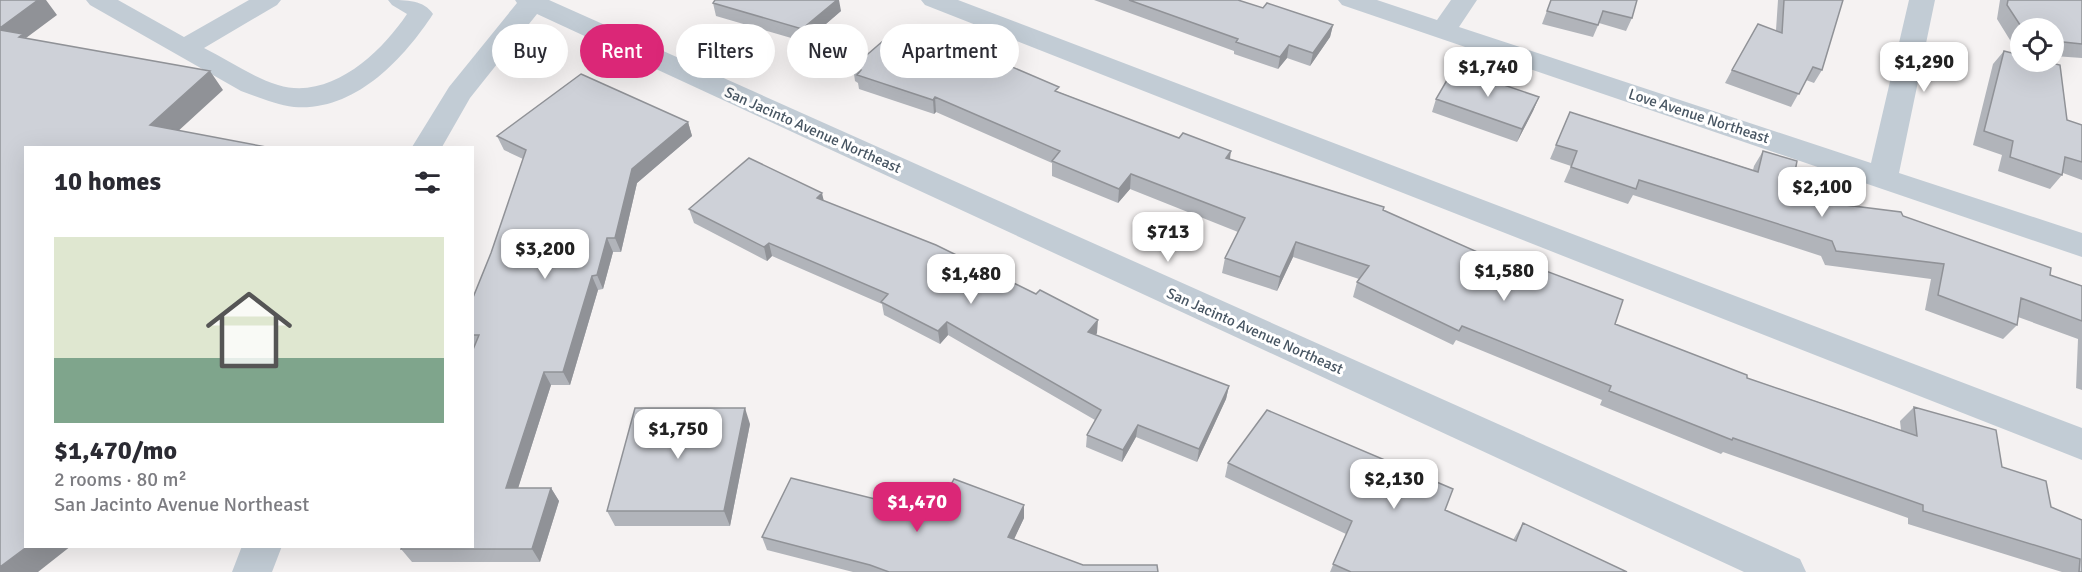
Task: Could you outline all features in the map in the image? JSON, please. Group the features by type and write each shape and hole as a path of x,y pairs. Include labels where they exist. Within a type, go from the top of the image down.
{"street":[{"path":"99,0 256,87 298,100 332,95 355,81 402,42 420,14 417,8 401,0"},
{"path":"184,48 268,0"},
{"path":"934,0 2082,444"},
{"name":"Love Avenue Northeast","path":"1351,0 2082,245"},
{"path":"1443,31 1464,0"},
{"path":"1882,177 1922,0"},
{"path":"428,146 459,93 531,1"},
{"name":"San Jacinto Avenue Northeast","path":"531,1 1786,572"},
{"path":"252,572 261,548"}],"building":[{"path":"0,0 38,0 0,28"},
{"path":"715,0 837,0 808,24 787,25 713,3"},
{"path":"1129,0 1238,0 1263,8 1267,3 1333,25 1313,53 1289,45 1280,57 1236,42 1238,39"},
{"path":"1551,0 1637,0 1632,18 1603,11 1598,25 1547,11"},
{"path":"1784,0 1843,0 1822,70 1813,67 1799,94 1732,70 1758,24 1782,33"},
{"path":"2008,0 2082,0 2082,44 2064,42 2064,18 2015,18 2007,5"},
{"path":"0,30 23,34 19,37 210,71 150,125 261,146 24,146 25,548 0,567"},
{"path":"880,43 880,78 1019,78 1019,70 1059,87 1055,91 1179,138 1183,133 1231,151 1226,158 1384,207 1383,210 1511,267 1514,259 1623,300 1615,324 1747,375 1747,378 1917,436 1914,407 1996,430 2002,467 2046,481 2051,507 2082,520 2082,572 2079,572 2080,559 1923,511 1923,505 1733,438 1732,440 1609,391 1611,386 1462,326 1459,331 1357,282 1369,266 1296,242 1280,277 1225,258 1245,218 1131,174 1119,189 1052,161 1060,151 935,97 933,100 866,78 868,78 868,54"},
{"path":"2004,51 2010,52 2010,72 2061,72 2067,120 2082,125 2082,162 2065,157 2062,175 2010,157 2013,141 1984,131"},
{"path":"1454,68 1539,97 1522,129 1436,99"},
{"path":"580,75 580,78 590,78 688,122 632,169 615,238 607,238 597,275 592,276 563,372 544,372 506,488 551,488 532,549 401,549 474,548 474,347 479,335 474,335 474,295 491,253 526,150 497,136"},
{"path":"1570,112 1758,172 1763,151 1797,161 1790,198 1901,212 1903,216 2051,268 2050,275 2082,286 2082,321 2021,298 2017,325 1938,295 1944,264 1836,251 1832,241 1639,180 1636,189 1571,167 1577,151 1556,145"},
{"path":"749,158 822,193 817,198 936,245 1036,294 1040,290 1098,320 1088,332 1229,386 1199,449 1138,425 1123,450 1087,435 1101,410 947,322 938,331 881,302 888,294 769,243 764,247 689,209"},
{"path":"635,408 745,408 724,511 607,511"},
{"path":"1267,410 1453,489 1445,510 1516,541 1523,523 1627,572 1351,572 1333,564 1352,521 1228,463"},
{"path":"791,478 935,514 954,479 1024,505 1008,537 1083,565 1157,565 1158,572 889,572 762,537"}]}
